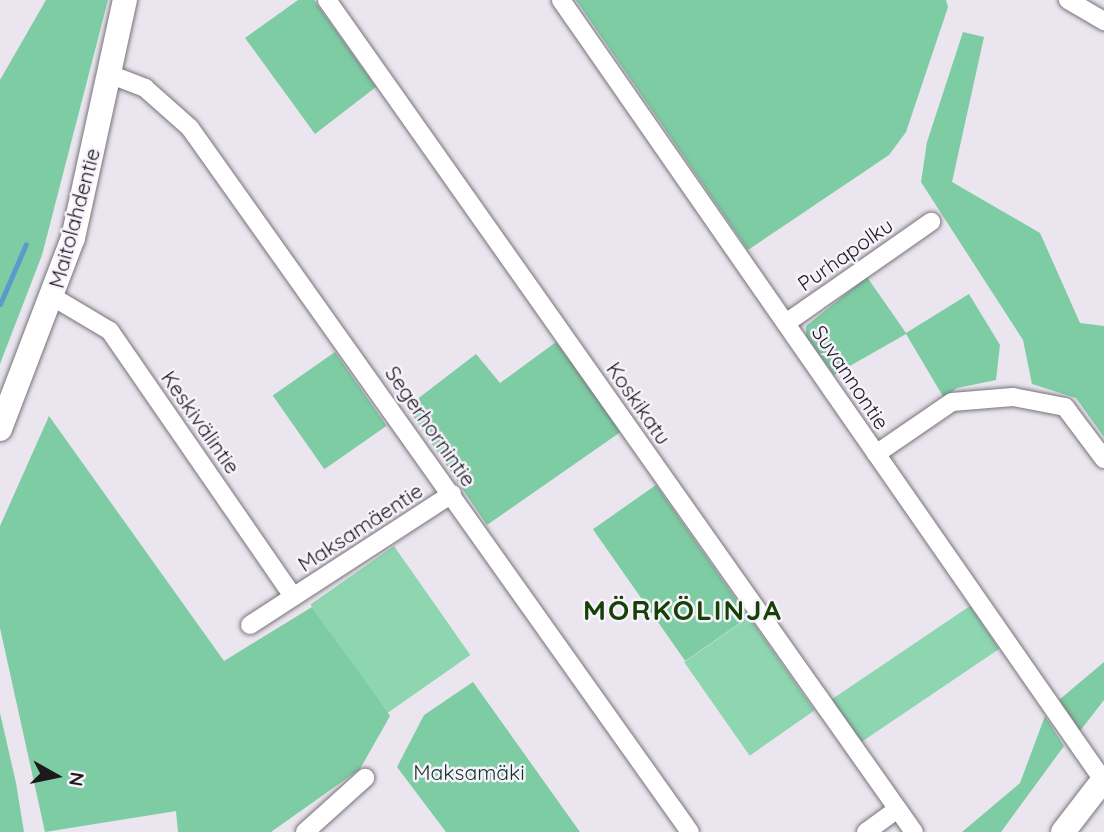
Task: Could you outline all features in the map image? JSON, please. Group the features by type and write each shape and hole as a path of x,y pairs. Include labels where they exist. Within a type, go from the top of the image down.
{"street":[{"name":"Maitolahdentie","path":"0,429 53,297 79,217 125,0"},
{"name":"Koskikatu","path":"327,0 914,832"},
{"name":"Suvannontie","path":"561,0 1104,780"},
{"path":"1068,0 1104,20"},
{"name":"Segerhornintie","path":"109,74 145,88 190,128 690,832"},
{"name":"Purhapolku","path":"786,323 930,222"},
{"name":"Keskivälintie","path":"53,297 110,331 292,595"},
{"path":"876,454 952,402 1013,397 1065,407 1104,459"},
{"name":"Maksamäentie","path":"250,625 292,595 316,587 452,494"},
{"path":"305,832 365,778"},
{"path":"1063,832 1104,780"},
{"path":"866,832 898,809"}],"green space":[{"path":"46,0 108,0 42,255 0,364 0,80"},
{"path":"298,0 314,0 376,87 315,134 245,38"},
{"path":"576,0 946,0 948,7 906,132 889,155 748,250"},
{"path":"963,32 984,37 952,182 1040,233 1080,323 1104,326 1104,437 1076,398 1032,384 1023,340 921,182 927,142"},
{"path":"867,277 906,333 969,294 1000,345 996,380 957,388 944,398 906,334 834,375 806,336 806,326"},
{"path":"556,342 622,431 487,525 407,407 476,354 500,383"},
{"path":"335,352 387,426 324,469 273,396"},
{"path":"49,416 224,661 312,607 390,716 360,769 271,832 178,832 176,811 45,832 0,628 0,526"},
{"path":"656,485 748,617 685,661 593,529"},
{"path":"394,546 470,655 387,713 310,605"},
{"path":"970,606 999,649 861,742 832,699"},
{"path":"749,617 814,710 750,756 684,662"},
{"path":"1104,662 1104,700 1080,731 1059,700"},
{"name":"Maksamäki","path":"473,682 580,832 446,832 397,767 424,715"},
{"path":"0,713 16,783 24,832 0,832"},
{"path":"1045,716 1064,746 1001,832 962,832 1020,783"}],"waterway":[{"path":"0,304 26,244"}],"district":[{"name":"MÖRKÖLINJA","path":"683,610"}]}
